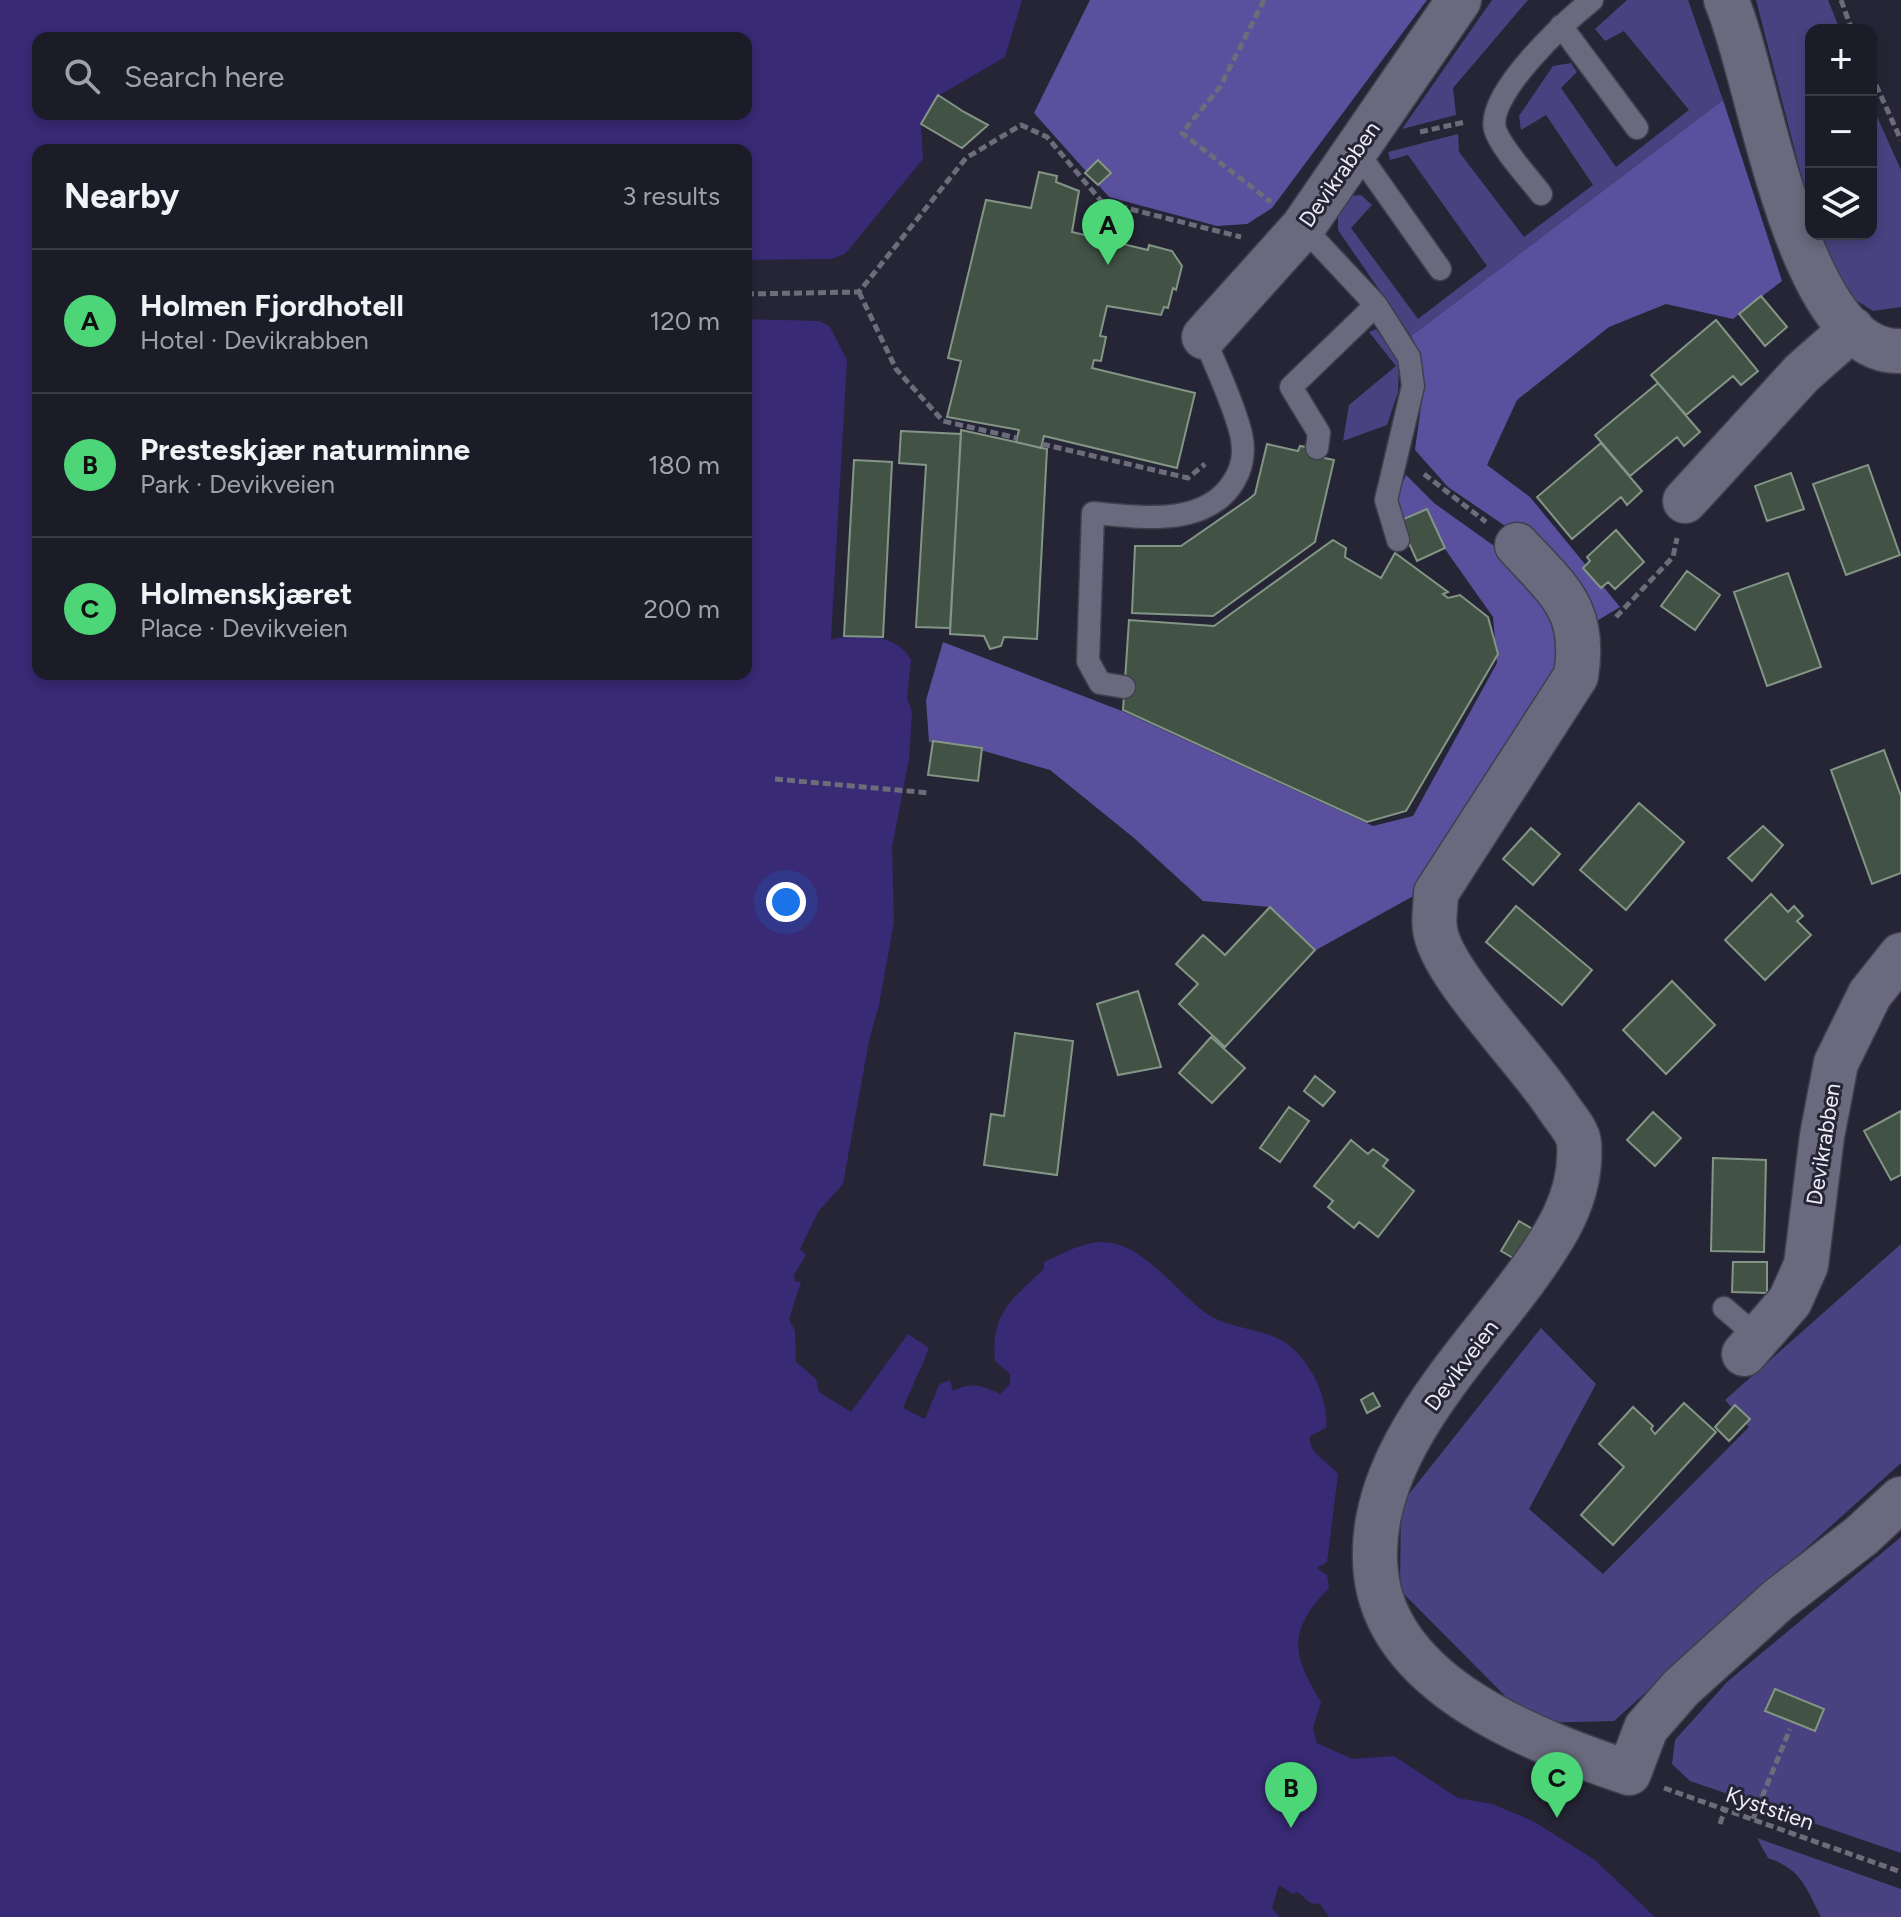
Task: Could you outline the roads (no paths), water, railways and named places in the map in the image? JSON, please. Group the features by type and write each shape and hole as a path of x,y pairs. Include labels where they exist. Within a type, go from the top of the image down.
{"street":[{"name":"Devikrabben","path":"1204,337 1294,238 1459,0"},
{"path":"1726,0 1781,189 1809,265 1827,299 1852,329 1868,343 1897,359"},
{"path":"1685,501 1802,373 1852,329"},
{"name":"Devikveien","path":"1517,545 1568,601 1577,628 1579,655 1576,676 1436,893 1435,930 1446,962 1543,1083 1579,1140 1576,1190 1556,1237 1406,1439 1379,1499 1373,1551 1379,1600 1402,1645 1454,1692 1530,1735 1629,1773 1646,1728 1681,1688 1778,1600 1861,1536 1901,1499"},
{"name":"Devikrabben","path":"1751,1345 1790,1301 1806,1265 1822,1136 1836,1063 1870,994 1901,955"}],"lane":[{"path":"1541,194 1496,132 1493,115 1501,98 1561,26 1592,0"},
{"path":"1561,26 1637,128"},
{"path":"1356,150 1440,269"},
{"path":"1294,238 1376,305 1409,357 1413,386 1395,451 1386,500 1398,540"},
{"path":"1317,448 1319,433 1291,387 1376,305"},
{"path":"1124,687 1100,683 1088,661 1093,513 1150,518 1196,511 1225,495 1243,465 1242,435 1204,337"},
{"name":"Devikrabben","path":"1724,1308 1751,1345"}],"place":[{"name":"Holmen Fjordhotell","path":"1108,265"},
{"name":"Holmenskjæret","path":"1557,1818"},
{"name":"Presteskjær naturminne","path":"1291,1828"}]}
